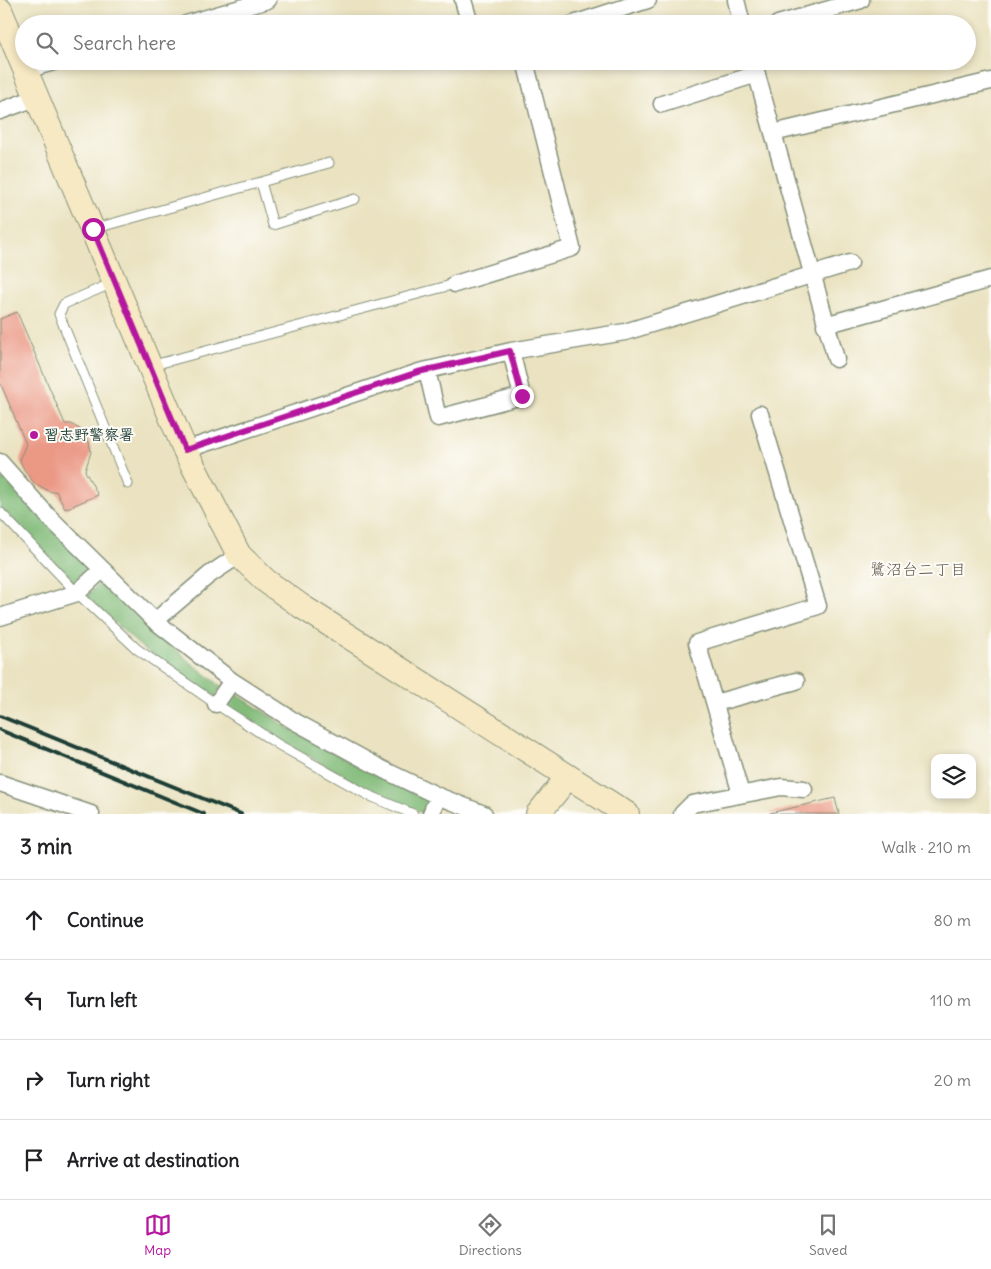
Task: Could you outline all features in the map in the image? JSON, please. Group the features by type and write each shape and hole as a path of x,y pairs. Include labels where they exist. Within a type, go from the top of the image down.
{"street":[{"path":"217,15 268,0"},
{"path":"463,0 467,15"},
{"path":"601,15 648,0"},
{"path":"736,0 740,15"},
{"path":"810,15 862,0"},
{"path":"0,10 15,45"},
{"path":"26,70 185,450 238,555 266,581 301,606 627,814"},
{"path":"455,284 572,248 527,70"},
{"path":"662,104 750,70"},
{"path":"756,70 836,359"},
{"path":"773,133 991,81"},
{"path":"0,111 38,97"},
{"path":"185,450 426,370 510,351 625,332 850,263"},
{"path":"825,325 991,279"},
{"path":"426,370 438,418 522,396 510,351"},
{"path":"741,794 697,643 818,606 760,414"},
{"path":"2,469 102,570 155,620 232,681 294,721 384,770 438,796 484,814"},
{"path":"155,620 209,575 238,555"},
{"path":"0,617 77,593 102,570"},
{"path":"216,704 232,681"},
{"path":"715,702 796,682"},
{"path":"538,814 568,777"},
{"path":"0,783 84,813"},
{"path":"682,814 692,804 780,787 804,789"},
{"path":"431,814 438,796"}],"lane":[{"path":"93,229 329,164"},
{"path":"261,182 273,225 354,200"},
{"path":"115,282 64,304 59,314 128,484"},
{"path":"150,366 455,284"},
{"path":"0,512 77,593 137,649 279,745 368,795 413,814"}],"green space":[{"path":"6,477 94,569 81,583 74,583 0,507 0,482"},
{"path":"103,579 185,658 222,687 214,696 139,645 90,600 88,595"},
{"path":"231,691 290,729 379,777 433,802 425,814 371,791 282,741 223,703"}],"building":[{"path":"17,312 65,424 71,424 81,430 89,442 91,452 85,471 98,495 65,509 56,491 51,492 34,483 25,471 20,461 26,444 0,382 0,319"},
{"path":"835,798 839,814 770,814 770,813"}],"railway":[{"path":"0,716 241,814"},
{"path":"0,730 204,814"}],"place":[{"name":"習志野警察署","path":"34,435"}],"district":[{"name":"鷺沼台二丁目","path":"918,569"}],"route":[{"path":"93,229 185,450 418,372 510,351 522,396"}]}
